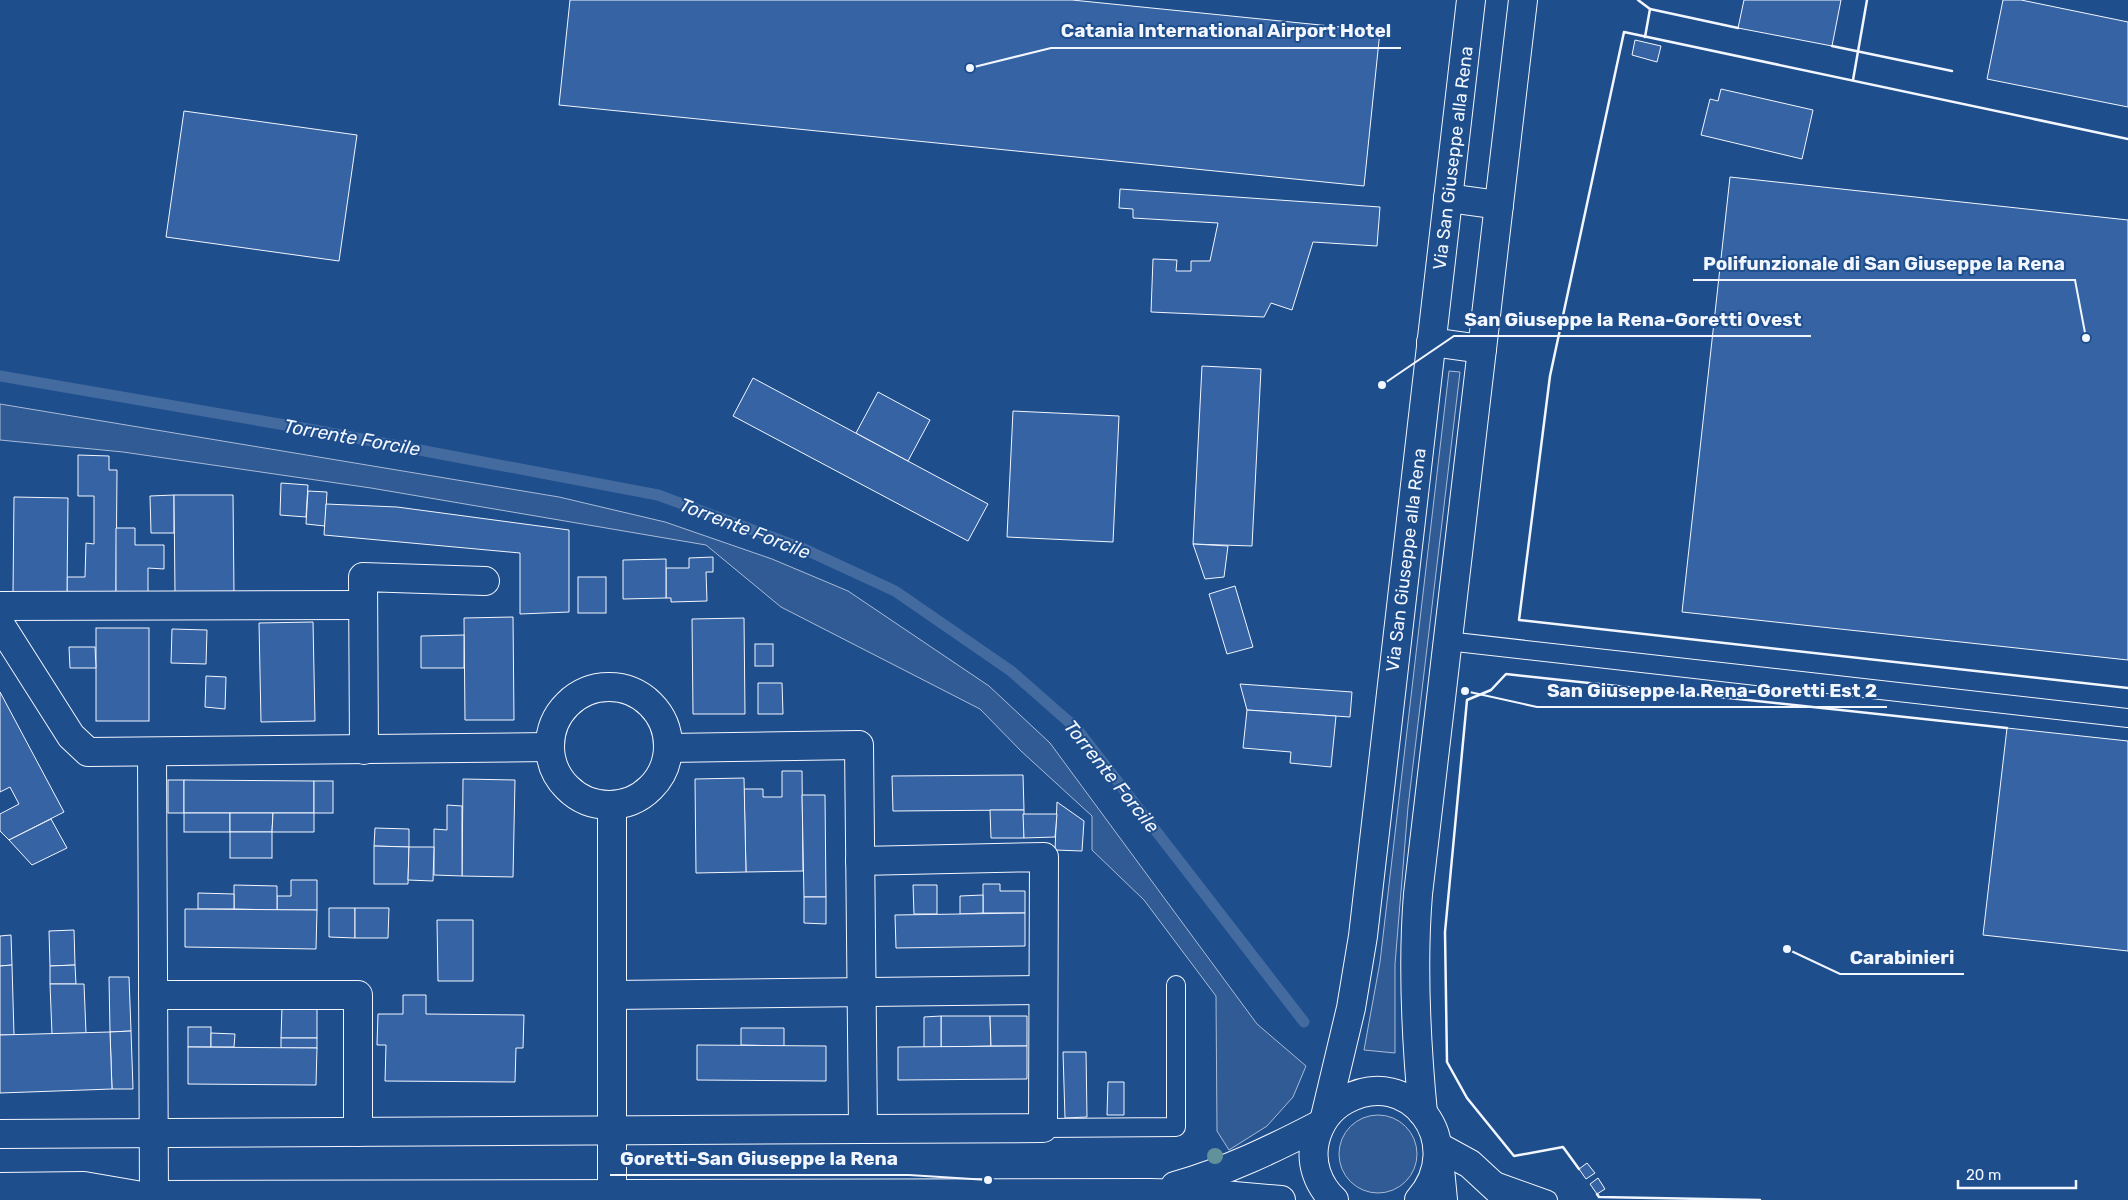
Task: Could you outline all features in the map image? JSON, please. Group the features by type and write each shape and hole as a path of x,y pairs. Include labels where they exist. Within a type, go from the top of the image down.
{"street":[{"name":"Via San Giuseppe alla Rena","path":"1334,1200 1322,1185 1314,1162 1314,1145 1323,1121 1353,999 1363,936 1471,0"},
{"path":"1423,1113 1416,1029 1415,930 1446,641 1523,0"},
{"path":"1448,198 1499,204"},
{"path":"1431,342 1482,349"},
{"path":"364,750 363,577 485,581"},
{"path":"0,606 363,605"},
{"path":"0,624 70,736 88,752 550,748"},
{"path":"611,686 630,690 646,699 660,714 667,731 669,748 665,767 656,782 644,794 629,802 612,806 593,803 576,795 562,782 553,766 550,748 552,728 561,711 574,697 591,688 611,686"},
{"path":"669,748 859,745 863,1128"},
{"path":"139,1197 154,1133 152,752"},
{"path":"612,806 612,1194"},
{"path":"0,1134 1044,1128 1044,857 860,861"},
{"path":"612,995 862,994 1043,990"},
{"path":"153,995 358,995 358,1132"},
{"path":"1140,1195 1206,1177 1249,1161 1323,1121 1333,1108 1348,1098 1373,1092 1390,1093 1406,1099 1423,1113 1434,1129 1439,1152 1443,1200"},
{"path":"1439,1152 1470,1164 1509,1200"},
{"path":"1419,1200 1434,1178 1439,1152"},
{"path":"0,1187 84,1186 139,1197 612,1194 818,1196 1222,1195 1281,1200"}],"lane":[{"path":"1446,641 2128,718"},
{"path":"1044,1128 1176,1127 1176,985"},
{"path":"1487,1179 1548,1200"}],"shaded area":[{"path":"1449,371 1460,372 1408,807 1395,964 1395,1053 1364,1050 1380,962"},
{"path":"0,404 559,497 665,522 772,559 848,591 989,686 1050,743 1257,1024 1306,1066 1293,1097 1267,1126 1229,1150 1217,1131 1216,996 1144,900 1092,850 1092,816 1021,751 980,709 781,607 706,545 371,488 123,452 0,440"},
{"path":"1378,1115 1393,1118 1406,1126 1414,1139 1417,1154 1414,1169 1406,1182 1393,1190 1378,1193 1363,1190 1350,1182 1342,1169 1339,1154 1342,1139 1350,1126 1363,1118"}],"building":[{"path":"570,0 1072,0 1380,31 1364,186 559,105"},
{"path":"1744,0 1841,0 1832,46 1738,28"},
{"path":"2003,0 2021,0 2128,22 2128,107 1987,79"},
{"path":"1635,40 1661,46 1657,62 1632,55"},
{"path":"1721,89 1813,110 1802,159 1701,135 1710,99 1718,101"},
{"path":"184,111 357,135 339,261 166,237"},
{"path":"1730,177 2128,220 2128,660 1682,612"},
{"path":"1120,189 1380,207 1377,246 1313,242 1292,310 1271,303 1264,317 1151,312 1153,259 1177,260 1176,271 1191,271 1191,261 1210,261 1218,223 1133,218 1133,209 1119,208"},
{"path":"1202,366 1261,369 1252,546 1193,544"},
{"path":"753,378 988,504 968,541 733,416"},
{"path":"878,392 930,420 908,461 856,433"},
{"path":"1013,411 1119,416 1113,542 1007,537"},
{"path":"78,455 109,456 109,470 117,470 116,594 67,593 67,577 85,577 86,543 94,544 94,496 78,496"},
{"path":"281,483 308,485 306,517 280,515"},
{"path":"308,491 327,492 325,526 306,524"},
{"path":"174,495 174,533 151,533 150,496"},
{"path":"174,495 233,495 234,593 175,593"},
{"path":"14,497 68,498 67,593 13,593"},
{"path":"326,504 397,507 569,530 569,612 520,614 520,553 324,535"},
{"path":"116,528 135,528 135,545 164,545 164,569 148,568 148,594 116,594"},
{"path":"1193,544 1228,546 1224,577 1205,579"},
{"path":"713,557 713,572 706,572 707,601 671,602 671,598 666,598 666,568 689,568 689,558"},
{"path":"666,559 666,598 623,599 623,560"},
{"path":"578,577 606,577 606,613 578,613"},
{"path":"1235,586 1253,647 1227,654 1209,594"},
{"path":"513,617 514,720 465,720 464,618"},
{"path":"744,618 745,714 693,714 692,619"},
{"path":"313,622 315,721 261,722 259,623"},
{"path":"96,628 149,628 149,721 96,721"},
{"path":"172,629 207,630 206,664 171,663"},
{"path":"464,635 464,668 421,668 421,636"},
{"path":"755,644 773,644 773,666 755,666"},
{"path":"69,647 95,647 96,668 70,668"},
{"path":"206,676 226,677 225,709 205,707"},
{"path":"758,683 782,683 783,714 758,714"},
{"path":"1240,684 1352,692 1350,717 1247,710"},
{"path":"0,692 64,812 9,840 0,831 0,814 19,804 10,787 0,792"},
{"path":"1247,710 1336,716 1331,767 1290,763 1291,752 1243,748"},
{"path":"2007,728 2128,741 2128,951 1983,935"},
{"path":"782,771 802,771 803,871 746,872 744,789 763,789 763,797 782,797"},
{"path":"1023,775 1024,810 893,811 892,776"},
{"path":"744,778 746,872 696,873 695,779"},
{"path":"463,779 515,780 513,877 462,876"},
{"path":"168,780 184,780 184,813 168,813"},
{"path":"184,780 314,781 314,813 184,813"},
{"path":"314,781 333,781 333,813 314,813"},
{"path":"802,795 825,795 826,897 804,897"},
{"path":"1057,802 1084,821 1082,851 1055,850"},
{"path":"447,805 462,806 462,876 434,875 434,829 447,830"},
{"path":"990,810 1024,810 1024,838 991,838"},
{"path":"184,813 230,813 230,832 184,832"},
{"path":"230,813 273,813 272,832 230,832"},
{"path":"273,813 314,813 314,832 272,832"},
{"path":"1023,814 1057,814 1055,837 1024,838"},
{"path":"51,819 67,848 32,865 9,840"},
{"path":"375,828 409,829 409,847 374,846"},
{"path":"230,832 272,832 272,858 230,858"},
{"path":"374,846 409,847 408,884 374,884"},
{"path":"409,847 434,847 433,881 408,880"},
{"path":"291,880 317,880 317,910 277,910 277,896 291,896"},
{"path":"983,884 1000,884 1000,891 1025,891 1025,913 983,913"},
{"path":"234,885 277,886 277,910 234,909"},
{"path":"913,885 937,885 937,914 914,914"},
{"path":"198,893 234,894 234,909 198,909"},
{"path":"983,895 983,913 960,914 960,896"},
{"path":"804,897 826,897 826,924 804,923"},
{"path":"329,908 355,908 355,938 329,937"},
{"path":"355,908 389,908 388,938 355,938"},
{"path":"185,909 317,910 316,949 185,947"},
{"path":"1025,913 1025,946 896,948 895,915"},
{"path":"437,920 473,920 473,981 438,981"},
{"path":"74,930 75,965 50,966 49,931"},
{"path":"11,935 12,965 0,966 0,936"},
{"path":"12,965 14,1035 0,1035 0,966"},
{"path":"75,965 76,984 50,984 50,966"},
{"path":"109,977 129,977 131,1031 110,1032"},
{"path":"50,984 84,984 86,1033 52,1034"},
{"path":"403,995 426,995 426,1014 524,1015 523,1048 516,1048 515,1082 385,1081 386,1045 377,1045 378,1014 403,1014"},
{"path":"282,1007 317,1007 317,1038 281,1038"},
{"path":"941,1016 990,1016 991,1046 941,1047"},
{"path":"941,1016 941,1047 924,1047 924,1017"},
{"path":"990,1016 1027,1016 1027,1046 991,1046"},
{"path":"188,1027 211,1027 211,1047 188,1047"},
{"path":"741,1028 784,1028 784,1046 741,1045"},
{"path":"131,1031 133,1089 112,1089 110,1032"},
{"path":"110,1032 112,1089 0,1093 0,1035"},
{"path":"211,1033 235,1034 234,1047 211,1047"},
{"path":"281,1038 317,1038 317,1048 281,1048"},
{"path":"697,1045 826,1046 826,1081 697,1080"},
{"path":"1027,1046 1027,1079 898,1080 898,1047"},
{"path":"188,1047 317,1048 316,1085 188,1084"},
{"path":"1063,1052 1086,1052 1087,1117 1065,1118"},
{"path":"1108,1082 1124,1082 1124,1115 1107,1115"},
{"path":"1587,1163 1595,1173 1586,1179 1579,1169"},
{"path":"1598,1178 1605,1189 1597,1194 1590,1184"}],"waterway":[{"name":"Torrente Forcile","path":"0,376 314,430 658,495 804,549 895,591 1011,671 1077,729 1304,1022"}],"wall":[{"path":"1638,0 1650,9 1645,37"},
{"path":"1853,80 1867,0"},
{"path":"1650,9 1738,28"},
{"path":"2128,139 1624,32 1550,376 1519,620 2128,688"},
{"path":"1832,46 1952,71"},
{"path":"1579,1169 1563,1147 1514,1156 1467,1098 1447,1062 1445,932 1467,700 1491,690 1506,674 2007,728"},
{"path":"1597,1194 1599,1197 1760,1200"}],"place":[{"name":"Catania International Airport Hotel","path":"970,68"},
{"name":"Polifunzionale di San Giuseppe la Rena","path":"2086,338"},
{"name":"San Giuseppe la Rena-Goretti Ovest","path":"1382,385"},
{"name":"San Giuseppe la Rena-Goretti Est 2","path":"1465,691"},
{"name":"Carabinieri","path":"1787,949"},
{"name":"Goretti-San Giuseppe la Rena","path":"988,1180"}]}
